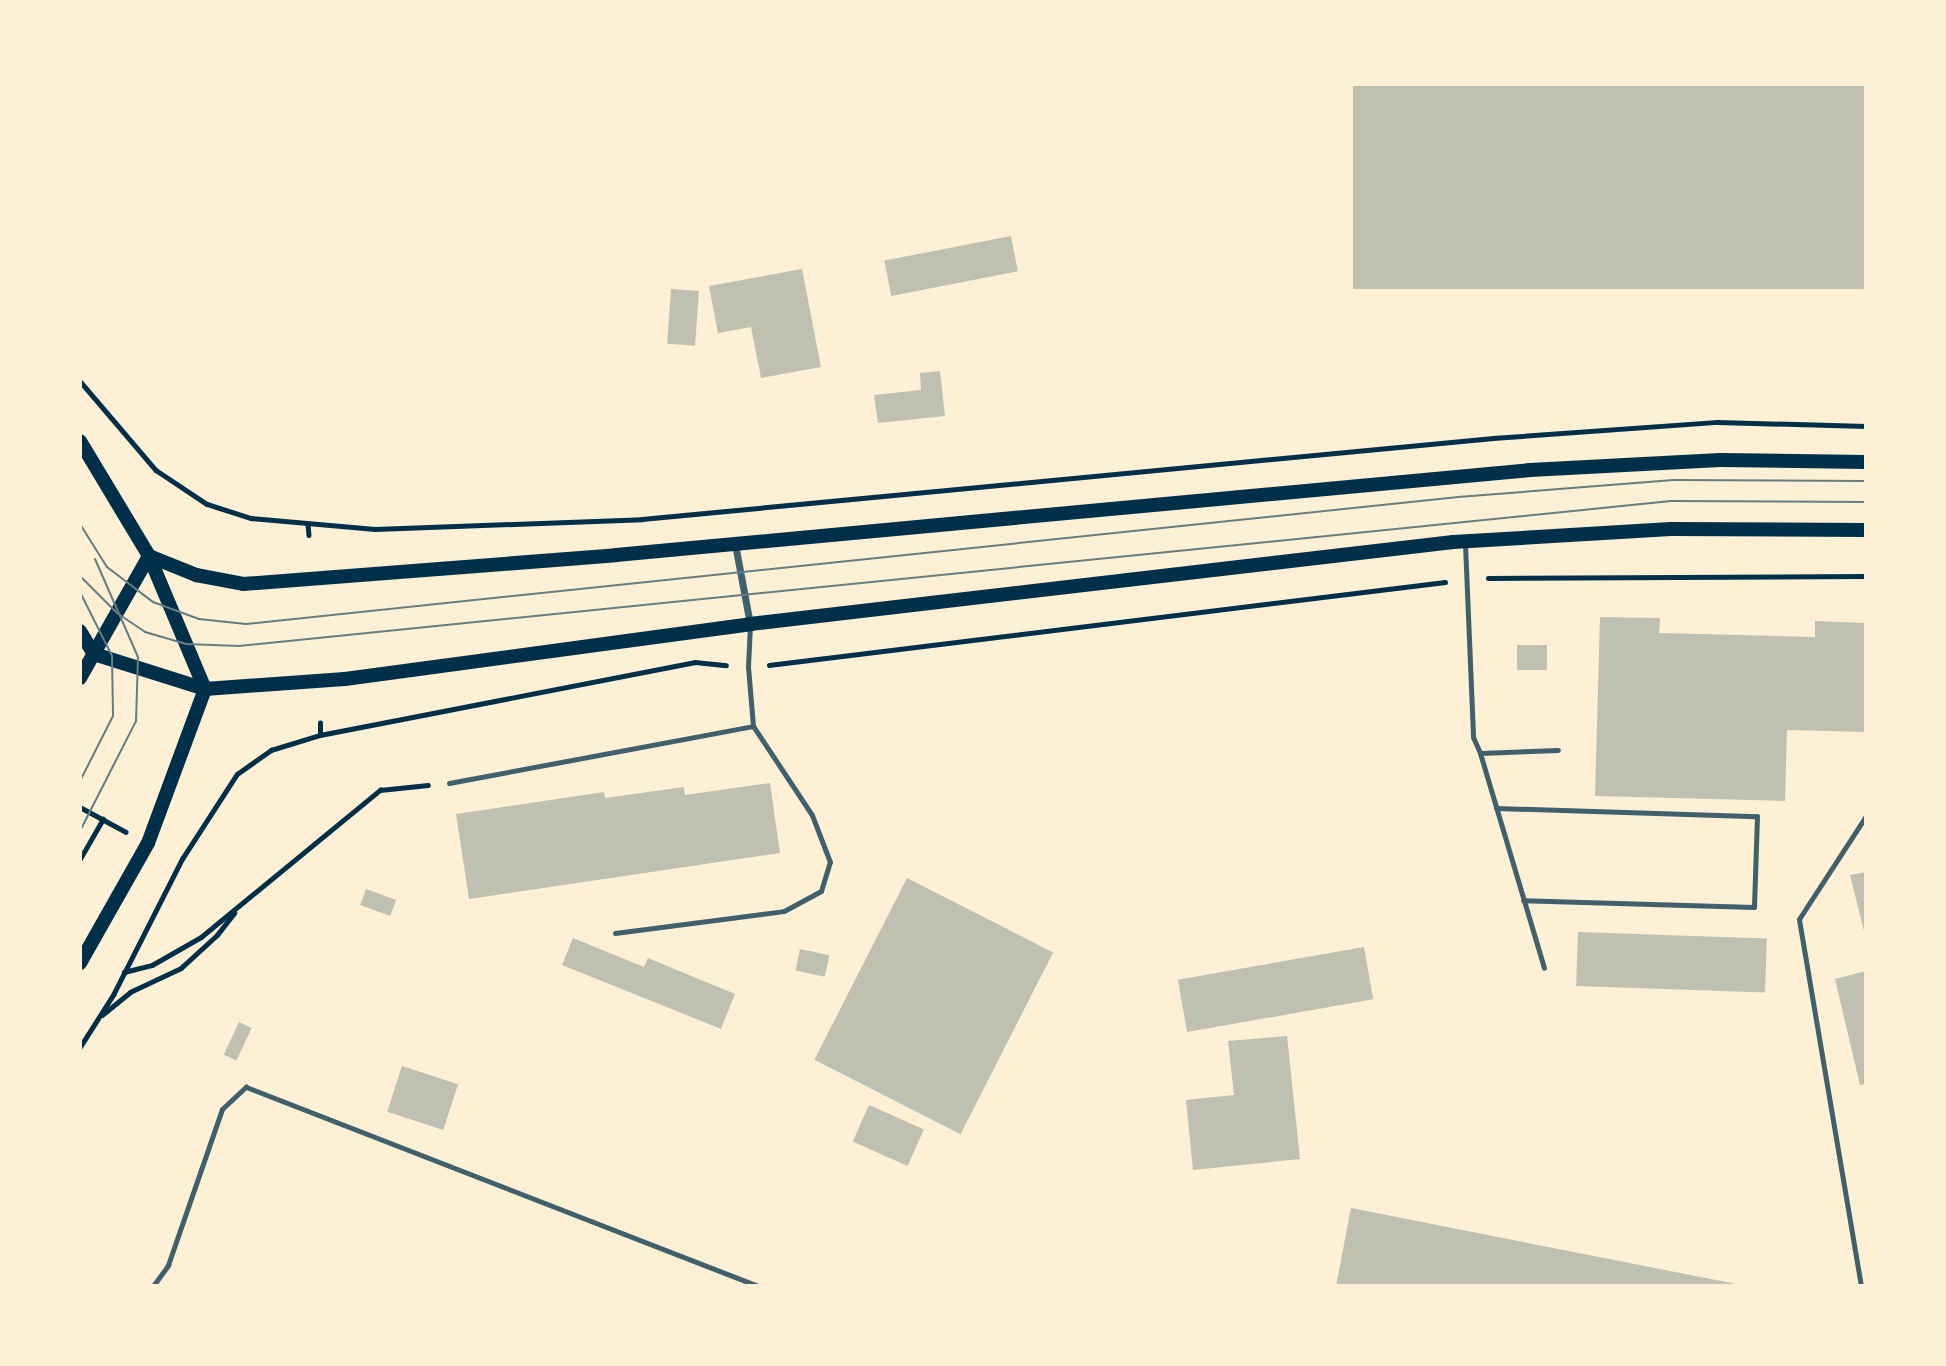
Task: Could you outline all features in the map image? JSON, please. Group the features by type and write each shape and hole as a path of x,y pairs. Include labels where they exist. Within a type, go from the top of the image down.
{"main road":[{"path":"80,441 149,556 205,689 148,843 80,963"},
{"path":"149,556 197,575 243,584 735,543 1530,470 1720,460 1866,462"},
{"path":"80,631 94,654 205,689 345,679 750,624 1465,541 1671,529 1866,530"},
{"path":"80,678 149,556"}],"street":[{"path":"735,543 750,624"}],"lane":[{"path":"1465,541 1473,737 1544,968"},
{"path":"615,933 784,911 821,891 830,862 812,815 753,726 748,667 750,624"},
{"path":"449,783 753,726"},
{"path":"1480,753 1558,750"},
{"path":"1496,808 1757,816 1754,907 1524,900"},
{"path":"1861,1286 1799,919 1866,816"},
{"path":"153,1286 168,1265 222,1109 246,1087 758,1286"}],"path":[{"path":"80,381 156,470 207,504 251,518 375,529 642,519 1506,437 1717,422 1866,426"},
{"path":"308,524 309,535"},
{"path":"80,1047 99,1019 182,859 237,774 271,750 320,735 695,662 748,667 1466,578 1866,576"},
{"path":"320,723 320,735"},
{"path":"123,972 152,965 201,937 380,790 449,783"},
{"path":"80,859 103,819"},
{"path":"99,1019 130,992 181,968 217,935 239,906"}],"building":[{"path":"1353,86 1866,86 1866,289 1353,289"},
{"path":"1011,236 1018,271 891,296 884,261"},
{"path":"802,269 821,367 761,378 751,327 718,333 709,286"},
{"path":"671,289 699,291 695,346 667,344"},
{"path":"940,371 945,416 878,423 874,395 921,390 920,373"},
{"path":"1600,617 1660,618 1659,633 1815,637 1815,621 1866,623 1866,732 1787,730 1785,801 1595,796"},
{"path":"1517,645 1547,645 1547,670 1517,670"},
{"path":"770,783 780,853 469,899 456,814 604,792 605,798 684,787 685,795"},
{"path":"1866,872 1866,935 1865,935 1850,875"},
{"path":"907,878 1053,952 961,1134 814,1060"},
{"path":"366,889 396,900 390,916 360,905"},
{"path":"1578,932 1767,939 1765,993 1576,986"},
{"path":"573,938 644,967 648,958 735,994 721,1029 562,965"},
{"path":"1364,947 1373,999 1187,1032 1178,980"},
{"path":"800,949 829,955 825,977 795,971"},
{"path":"1866,971 1866,1084 1860,1085 1835,979"},
{"path":"239,1022 252,1028 236,1061 224,1055"},
{"path":"1287,1036 1300,1159 1193,1170 1186,1100 1234,1095 1228,1041"},
{"path":"402,1066 458,1084 443,1130 387,1112"},
{"path":"869,1105 924,1129 908,1166 853,1142"},
{"path":"1351,1208 1736,1284 1736,1286 1336,1286"}],"tram line":[{"path":"80,524 107,567 153,602 199,619 246,624 1458,497 1673,480 1866,481"},
{"path":"80,576 117,613 145,632 186,644 239,646 1671,501 1866,502"},
{"path":"80,831 136,721 138,657 95,559"},
{"path":"80,592 112,656 113,716 80,781"}]}
